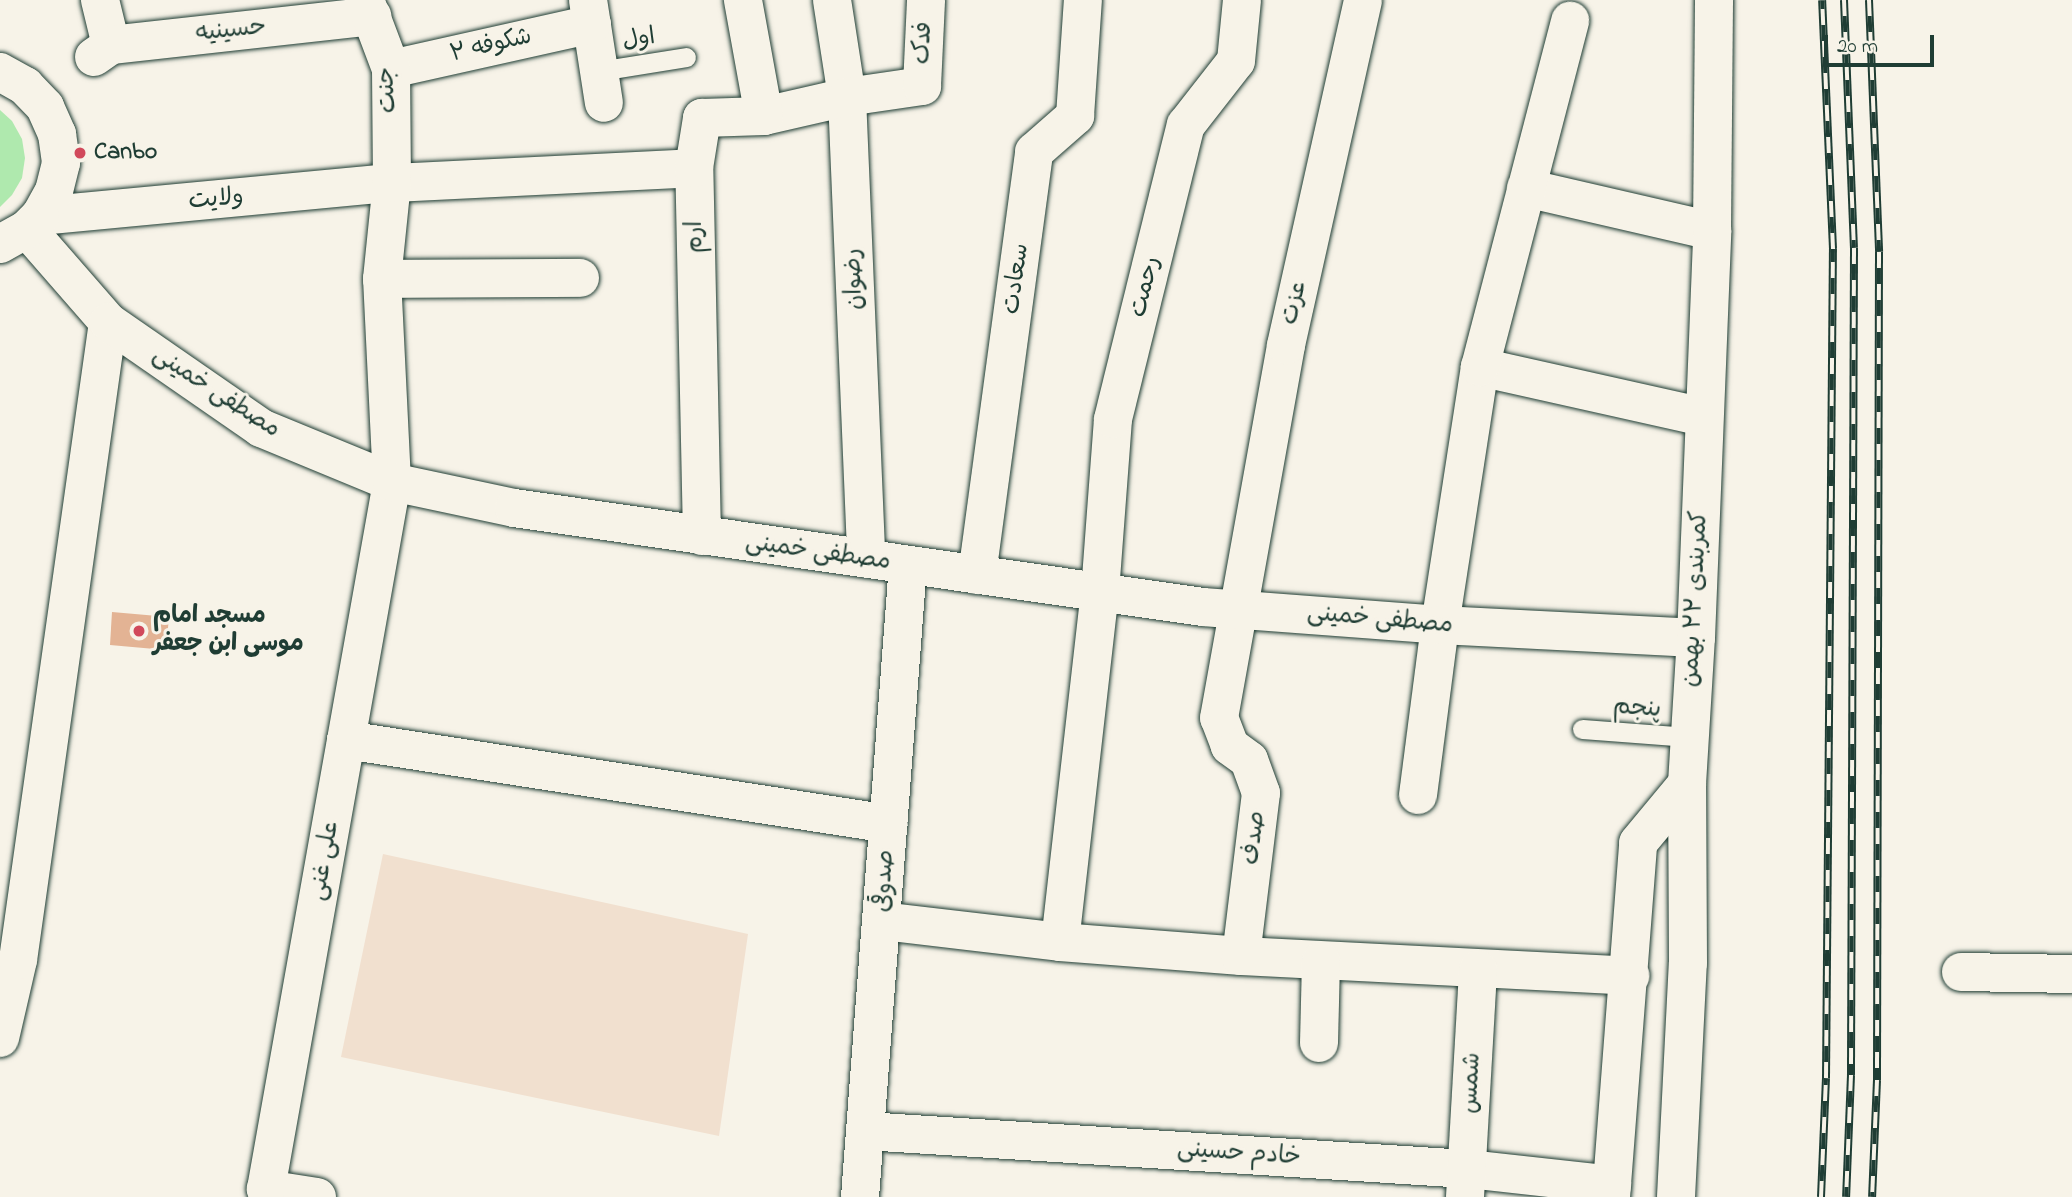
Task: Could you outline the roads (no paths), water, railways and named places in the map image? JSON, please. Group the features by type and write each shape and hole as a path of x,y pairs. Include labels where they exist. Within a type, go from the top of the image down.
{"street":[{"name":"حسینیه","path":"100,0 102,51 369,8"},
{"path":"743,0 764,116 848,97"},
{"name":"رضوان","path":"832,0 848,97 866,559"},
{"name":"فدک","path":"848,97 922,86 926,0"},
{"name":"سعادت","path":"977,575 1034,152 1076,116 1083,0"},
{"name":"رحمت","path":"1060,942 1100,592 1113,419 1186,125 1236,61 1242,0"},
{"name":"عزت","path":"1238,608 1286,345 1363,0"},
{"name":"کمربندی ۲۲ بهمن","path":"1676,1197 1688,963 1687,783 1696,638 1712,231 1714,0"},
{"name":"جنت","path":"369,8 391,69 392,183 382,279"},
{"path":"590,12 601,87"},
{"name":"شکوفه ۲","path":"391,69 590,12"},
{"path":"1418,795 1440,625 1480,366 1570,21"},
{"path":"0,72 25,86 45,107 57,134 61,163 54,191 22,230"},
{"name":"ارم","path":"702,536 694,168 702,118 764,116"},
{"name":"ولایت","path":"22,230 392,183 694,168"},
{"path":"1526,188 1712,231"},
{"name":"مصطفی خمینی","path":"22,230 108,322 261,428 392,482 514,508 1100,592 1238,608 1440,625 1696,638"},
{"path":"382,279 580,278"},
{"name":"علی غنی","path":"317,1197 266,1189 392,482 382,279"},
{"path":"0,1038 20,946 108,322"},
{"path":"1480,366 1703,417"},
{"name":"صدوقی","path":"860,1197 908,565"},
{"name":"صدف","path":"1238,608 1219,718 1230,746 1249,760 1261,793 1241,956"},
{"path":"346,740 889,824"},
{"path":"1612,1191 1638,844 1687,783"},
{"path":"882,921 1060,942 1241,956 1630,976"},
{"path":"1319,1044 1321,961"},
{"name":"شمس","path":"1466,1183 1478,969"},
{"path":"1961,972 2072,974"},
{"name":"خادم حسینی","path":"865,1131 1466,1183 1612,1191"}],"lane":[{"name":"اول","path":"601,87 686,57"},
{"name":"پنجم","path":"1582,729 1689,737"}],"railway":[{"path":"1821,1197 1826,1078 1833,249 1822,0"},
{"path":"1844,0 1854,248 1851,1075 1846,1197"},
{"path":"1869,0 1879,252 1877,1080 1872,1197"}],"place":[{"name":"Canbo","path":"80,153"},
{"name":"مسجد امام موسی ابن جعفر","path":"139,631"}]}
